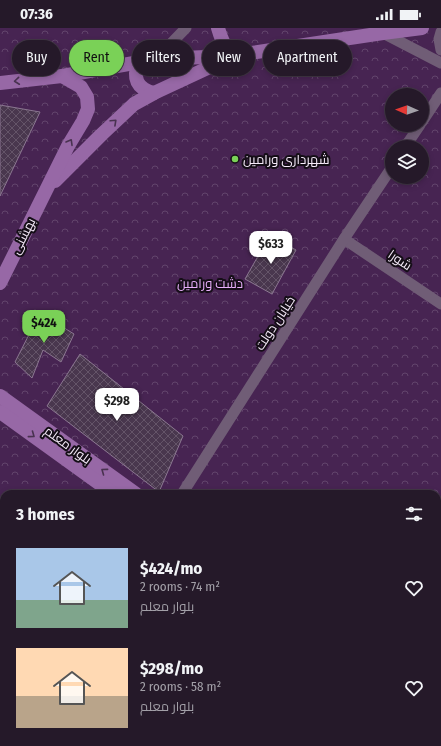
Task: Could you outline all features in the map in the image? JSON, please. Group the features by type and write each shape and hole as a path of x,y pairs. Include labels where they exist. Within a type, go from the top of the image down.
{"main road":[{"path":"218,28 222,40"},
{"path":"255,52 414,28"},
{"path":"0,83 62,76 132,63"},
{"path":"46,189 101,134 134,104 202,70"},
{"name":"بهشنی","path":"0,283 46,189 88,109 87,96 80,87 62,76"},
{"path":"136,76 142,88 154,93"},
{"name":"بلوار معلم","path":"0,396 130,490"},
{"name":"بلوار معلم","path":"1,416 108,490"}],"street":[{"path":"174,40 186,28"},
{"path":"441,32 439,40 441,50"},
{"path":"383,33 441,63"},
{"path":"429,111 441,93"},
{"name":"خیابان دولت","path":"185,490 344,239 385,178"},
{"name":"شورا","path":"344,239 441,304"}],"green space":[{"name":"دشت ورامین","path":"0,28 441,28 441,490 0,490"}],"building":[{"path":"0,105 40,112 0,196"},
{"path":"270,235 296,250 272,294 245,279"},
{"path":"40,313 74,334 61,362 43,350 32,378 15,362"},
{"path":"80,354 183,436 160,490 156,490 47,406"}],"place":[{"name":"شهرداری ورامین","path":"235,159"}]}
